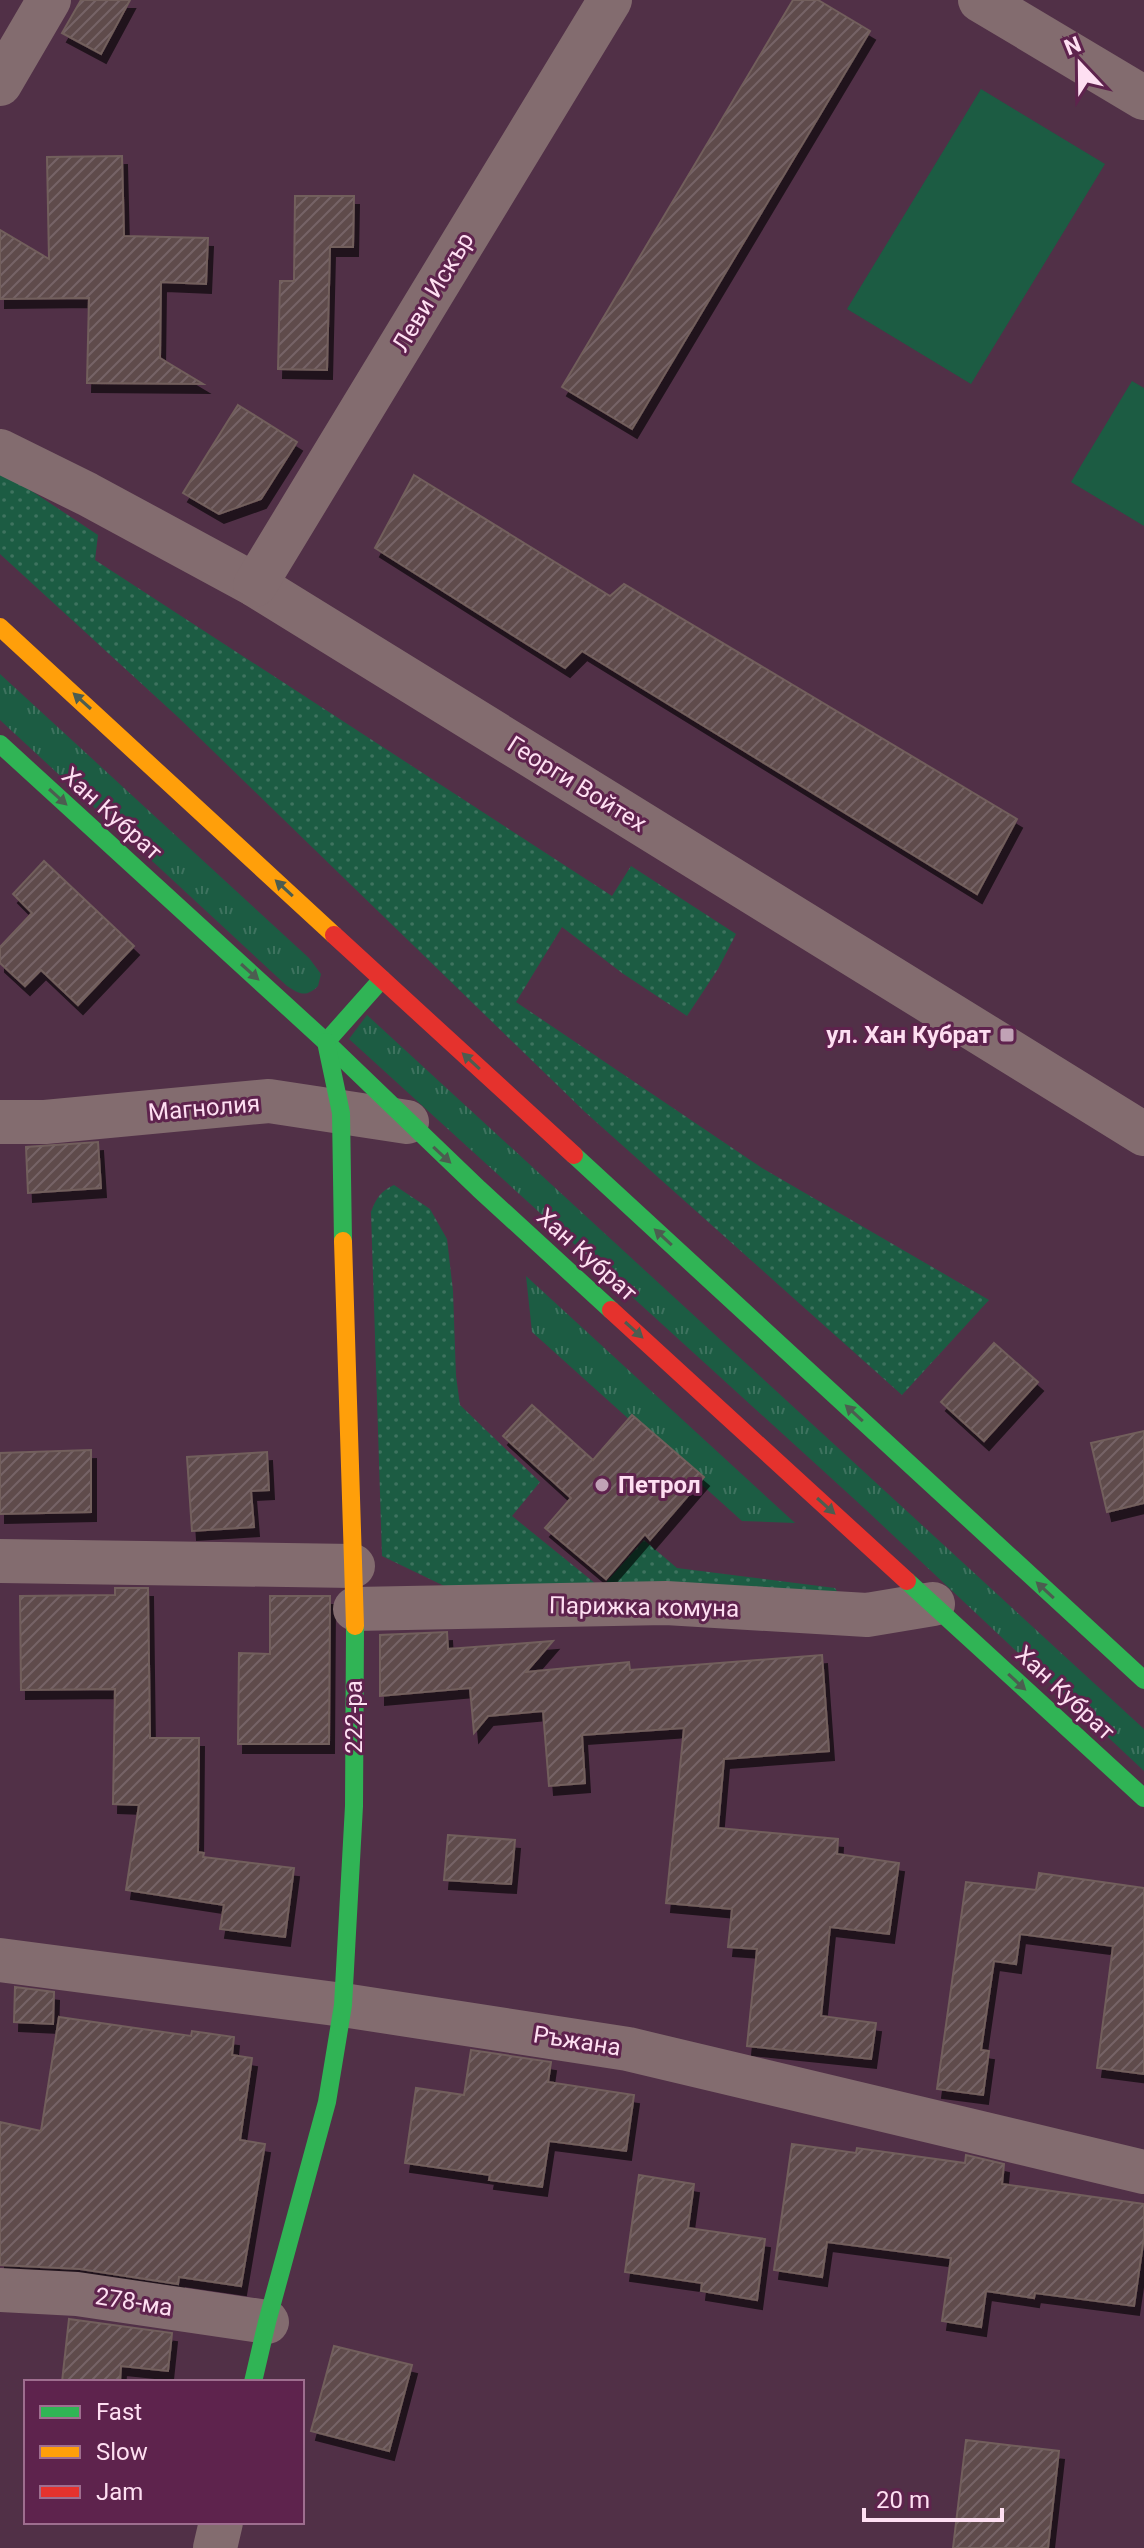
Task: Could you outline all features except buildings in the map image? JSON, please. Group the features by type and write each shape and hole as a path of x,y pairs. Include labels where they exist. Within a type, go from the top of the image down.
{"street":[{"path":"0,84 49,0"},
{"name":"Леви Искър","path":"255,585 610,0"},
{"path":"980,0 1144,98"},
{"name":"Георги Войтех","path":"0,451 87,494 255,585 1144,1134"},
{"path":"0,627 1144,1680"},
{"name":"Хан Кубрат","path":"0,744 1144,1798"},
{"path":"326,1042 382,979"},
{"name":"222-ра","path":"253,2380 327,2102 343,2005 354,1806 355,1609 341,1113 326,1042"},
{"name":"Магнолия","path":"0,1122 45,1122 269,1101 407,1122"},
{"path":"0,1561 353,1566"},
{"name":"Парижка комуна","path":"355,1609 666,1603 867,1615 933,1604"},
{"name":"Ръжана","path":"0,1960 343,2005 628,2049 1144,2172"},
{"name":"278-ма","path":"0,2290 77,2294 267,2322"},
{"path":"215,2548 221,2524"}],"green space":[{"path":"981,89 1105,164 971,384 847,309"},
{"path":"1132,381 1144,388 1144,526 1071,482"},
{"path":"0,470 98,535 95,560 612,896 631,866 736,934 718,969 687,1016 622,973 562,927 516,1002 762,1168 989,1300 902,1395 585,1112 179,718 0,554"},
{"path":"0,674 309,958 321,974 318,986 302,994 287,986 0,720"},
{"path":"367,1015 1144,1729 1144,1771 864,1508 349,1039"},
{"path":"394,1185 430,1209 447,1239 460,1405 540,1482 512,1516 601,1588 644,1540 677,1568 835,1588 848,1610 465,1596 382,1556 371,1212 380,1196"},
{"path":"526,1276 795,1523 742,1521 532,1332"}],"traffic: fast":[{"path":"0,744 326,1042 611,1310"},
{"path":"326,1042 382,979"},
{"path":"326,1042 341,1113 343,1241"},
{"path":"574,1155 1144,1680"},
{"path":"907,1581 1144,1798"},
{"path":"253,2380 327,2102 343,2005 354,1806 355,1626"}],"traffic: slow":[{"path":"0,627 334,935"},
{"path":"343,1241 355,1626"}],"traffic: jam":[{"path":"334,935 574,1155"},
{"path":"611,1310 907,1581"}],"place":[{"name":"ул. Хан Кубрат","path":"1007,1035"},
{"name":"Петрол","path":"602,1485"}]}
